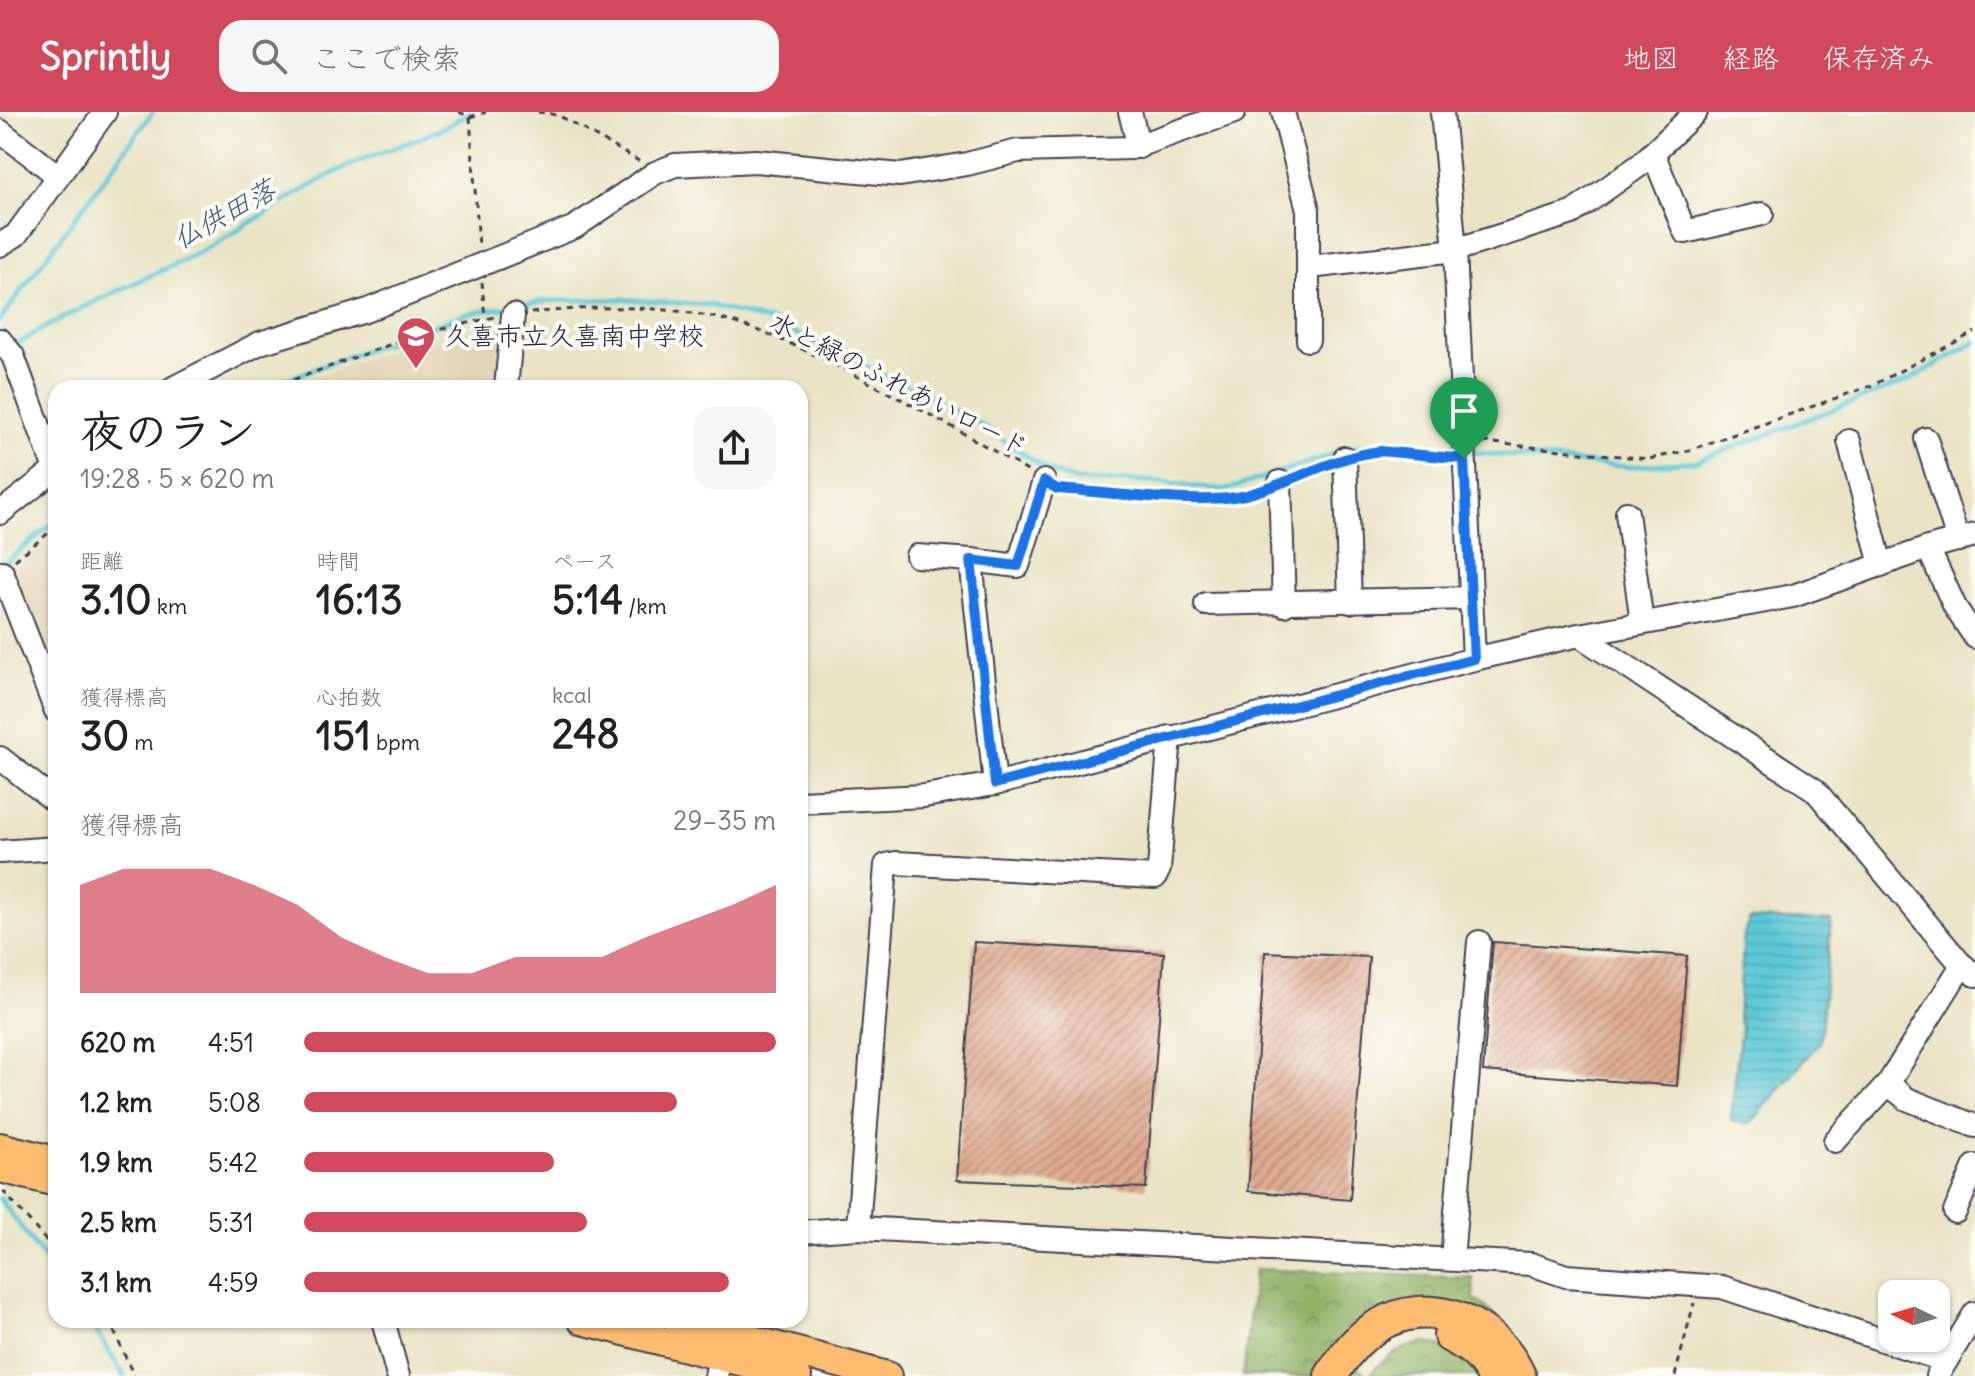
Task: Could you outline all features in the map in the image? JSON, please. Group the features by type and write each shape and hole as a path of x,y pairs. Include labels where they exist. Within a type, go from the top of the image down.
{"highway":[{"path":"1348,1366 1377,1325 1404,1316 1437,1313 1459,1316 1504,1348 1519,1376"},
{"path":"1348,1366 1389,1341 1434,1332 1471,1347 1493,1376"}],"main road":[{"path":"0,1147 48,1159"},
{"path":"0,1168 48,1180"},
{"path":"625,1328 887,1376"},
{"path":"692,1328 723,1346 797,1376"}],"street":[{"path":"0,124 9,112"},
{"path":"0,245 16,235 105,112"},
{"path":"1130,112 1139,147"},
{"path":"188,380 260,343 365,311 585,223 655,173 687,162 756,161 891,175 955,167 1018,151 1139,147 1234,112"},
{"path":"1283,112 1308,210 1308,340"},
{"path":"1442,112 1455,250 1474,659"},
{"path":"1310,267 1455,250 1572,213 1653,153 1696,112"},
{"path":"0,131 58,176"},
{"path":"1653,153 1685,232 1762,214"},
{"path":"507,380 513,315"},
{"path":"0,340 13,356 48,448"},
{"path":"808,802 924,796 995,784 1474,659 1579,635 1793,596 1928,548 1967,538 1926,439"},
{"path":"1849,441 1881,565"},
{"path":"1345,458 1350,602"},
{"path":"0,513 48,475"},
{"path":"917,556 1018,566 1044,481"},
{"path":"1280,482 1284,605"},
{"path":"1627,513 1642,623"},
{"path":"1928,548 1955,607 1975,637"},
{"path":"971,560 995,784"},
{"path":"4,570 48,689"},
{"path":"1206,604 1284,605 1471,598"},
{"path":"1579,635 1815,790 1969,970 1888,1084 1835,1141"},
{"path":"858,1228 886,865 896,863 1155,877 1159,869 1170,737"},
{"path":"0,758 48,796"},
{"path":"0,852 48,849"},
{"path":"1452,1259 1479,942"},
{"path":"1888,1084 1907,1099 1975,1126"},
{"path":"1955,1212 1975,1166"},
{"path":"808,1231 858,1228 1452,1259 1531,1264 1566,1276 1699,1284 1722,1287 1941,1368 1975,1313"},
{"path":"385,1328 398,1376"}],"path":[{"path":"459,112 470,117 486,112"},
{"path":"538,112 558,115 655,173"},
{"path":"470,117 485,316"},
{"name":"水と緑のふれあいロード","path":"293,380 416,335 485,316 578,308 659,310 750,327 823,359 956,428 1057,489 1208,498 1245,495 1345,458 1380,451 1464,449 1649,459 1687,451 1851,393 1975,332"},
{"path":"4,570 48,534"},
{"path":"0,1188 48,1243"},
{"path":"1675,1376 1699,1284"},
{"path":"113,1328 134,1376"}],"shaded area":[{"name":"久喜市立久喜南中学校","path":"502,326 497,380 309,380 372,356"},
{"path":"48,544 48,672 10,573"}],"green space":[{"path":"1255,1269 1473,1278 1474,1299 1512,1332 1535,1376 1528,1376 1467,1311 1338,1350 1368,1376 1243,1376"},
{"path":"1425,1343 1438,1345 1484,1376 1369,1376 1393,1354"}],"water":[{"path":"1750,919 1831,921 1820,1042 1750,1124 1731,1121 1731,1116 1741,1027 1738,1016 1744,934"}],"building":[{"path":"974,942 1164,953 1146,1188 957,1180"},
{"path":"1493,942 1687,956 1677,1086 1483,1071"},
{"path":"1265,952 1369,957 1350,1200 1248,1191"}],"waterway":[{"path":"0,320 153,112"},
{"name":"仏供田落","path":"14,346 78,310 208,248 342,169 439,130 470,112"},
{"path":"284,380 465,314 545,301 621,299 709,305 771,322 975,421 1049,471 1076,481 1150,481 1226,490 1358,446 1405,445 1459,451"},
{"path":"1469,452 1629,467 1697,461 1908,381 1975,342"},
{"path":"1,566 48,528"},
{"path":"0,1199 48,1263"},
{"path":"94,1328 124,1376"}],"place":[{"name":"久喜市立久喜南中学校","path":"416,370"}],"route":[{"path":"1380,451 1464,459 1474,659 995,784 971,560 1018,566 1044,481 1057,489 1208,498 1245,495 1354,455 1380,451"}]}
